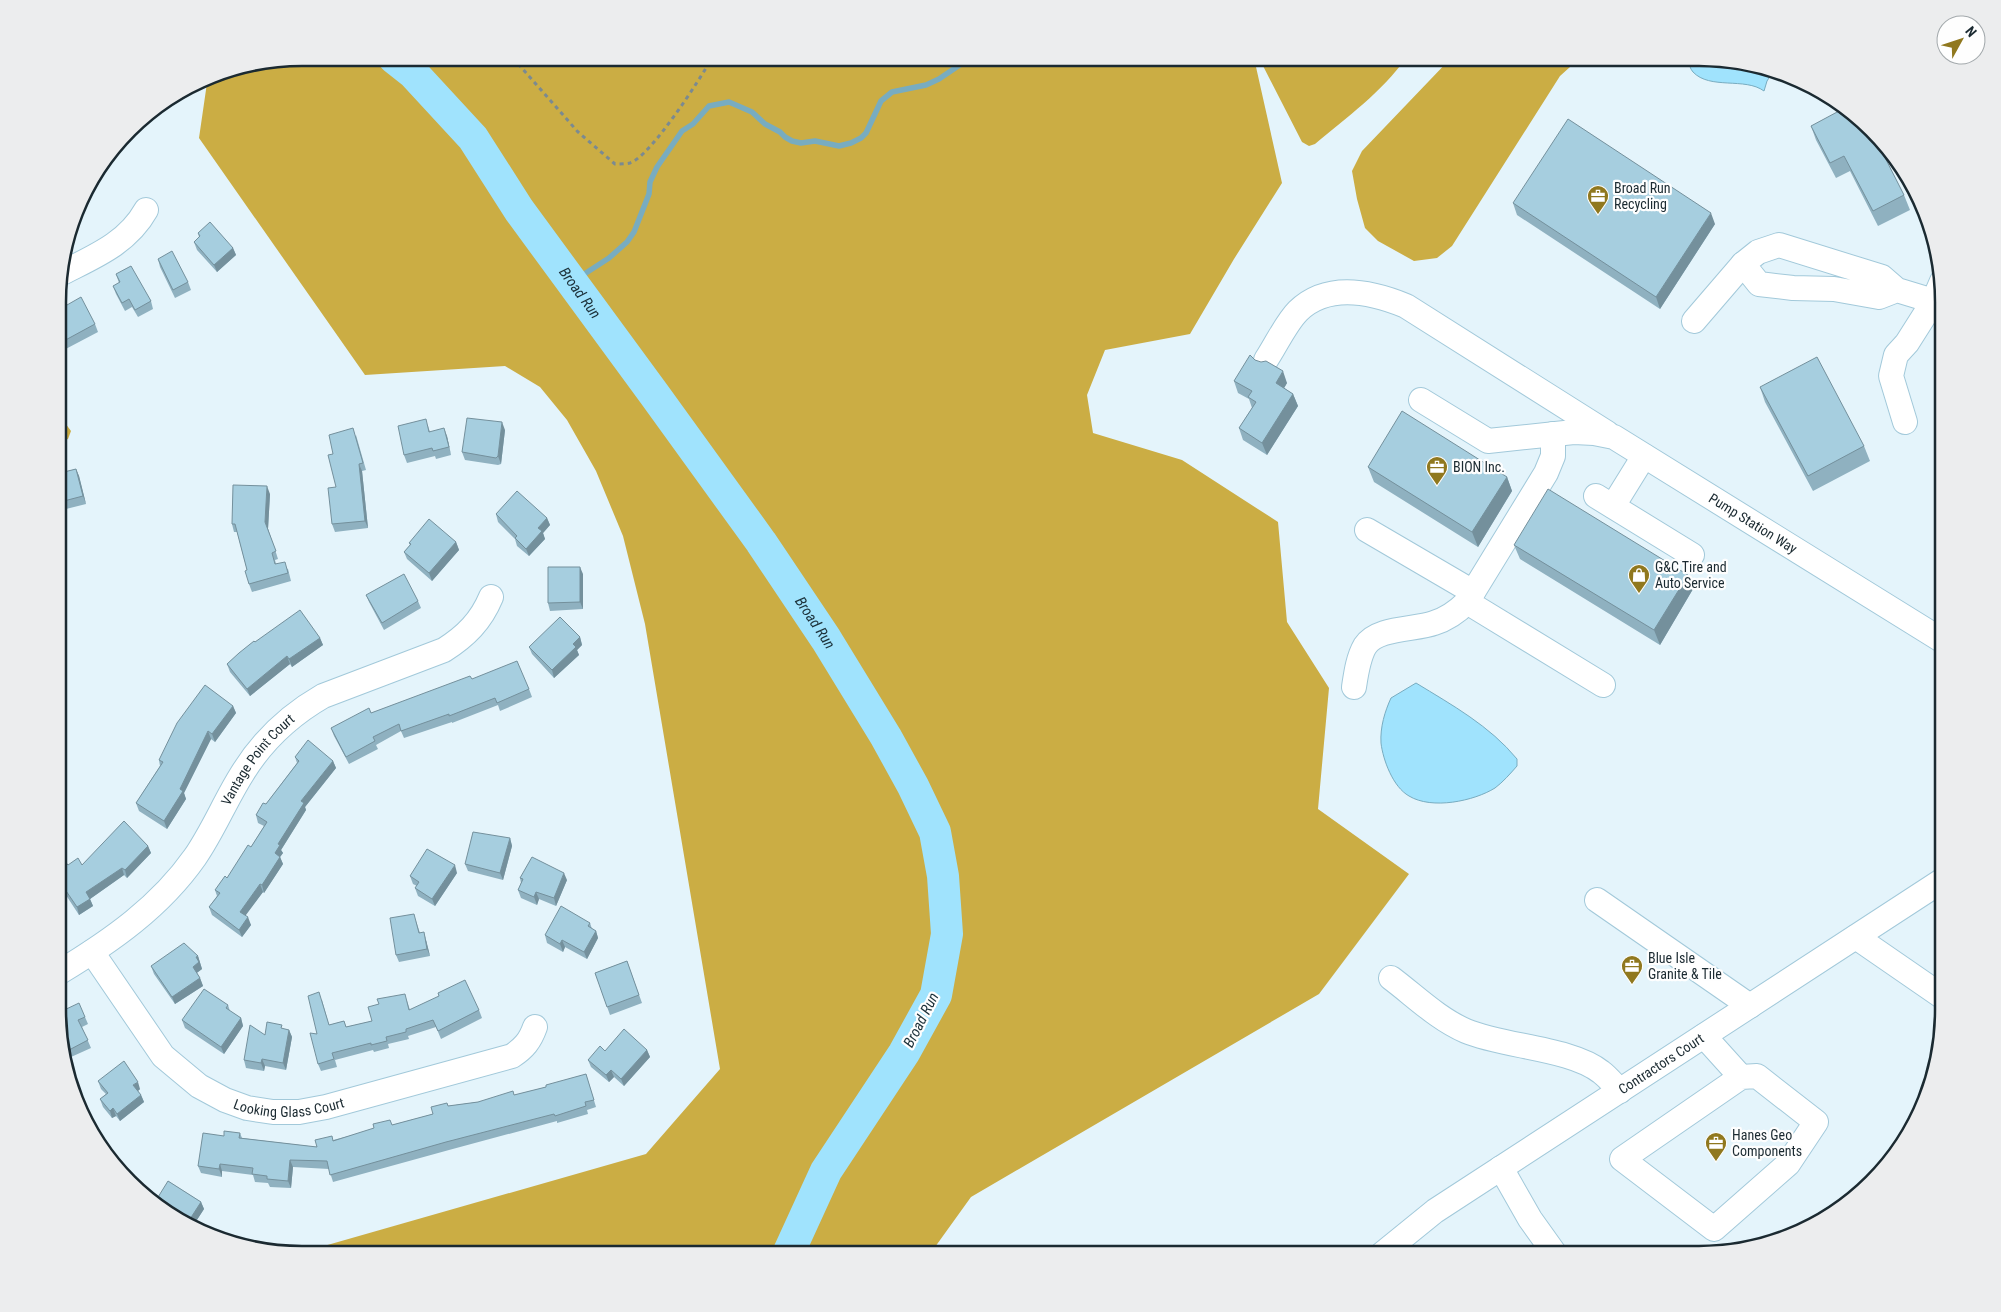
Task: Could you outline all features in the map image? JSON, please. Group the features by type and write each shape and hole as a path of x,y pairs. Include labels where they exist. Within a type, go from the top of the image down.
{"street":[{"path":"68,270 111,247 127,235 146,210"},
{"path":"1694,321 1743,264 1758,252 1779,246 1882,277 1897,290"},
{"path":"1743,264 1760,284 1794,288 1834,289 1879,297 1897,290 1935,295"},
{"path":"1266,360 1296,312 1318,299 1351,291 1363,292 1390,299 1406,306 1614,438"},
{"path":"1905,422 1891,376 1896,356 1935,302"},
{"name":"Pump Station Way","path":"1421,400 1488,441 1553,434 1594,433 1614,438 1935,636"},
{"path":"1354,687 1361,655 1366,644 1374,637 1382,633 1448,618 1470,597 1546,473 1553,456 1553,434"},
{"path":"1644,456 1605,501 1692,555"},
{"path":"1367,530 1603,685"},
{"name":"Vantage Point Court","path":"66,968 122,932 152,906 180,877 214,826 241,775 258,750 279,728 305,706 323,696 444,650 462,638 474,626 486,609 491,597"},
{"name":"Contractors Court","path":"1392,1246 1435,1211 1935,885"},
{"path":"1597,900 1750,1006"},
{"path":"1856,937 1935,991"},
{"name":"Looking Glass Court","path":"92,952 163,1056 199,1086 225,1100 247,1108 273,1112 299,1112 326,1107 512,1056 522,1049 530,1039 535,1027"},
{"path":"1391,978 1444,1018 1465,1030 1494,1041 1574,1059 1601,1072 1620,1091"},
{"path":"1704,1036 1741,1077"},
{"path":"1757,1076 1816,1122 1788,1164 1714,1229 1622,1158 1741,1077 1757,1076"},
{"path":"1501,1168 1530,1219 1549,1246"}],"path":[{"path":"520,66 578,132 615,164 630,163 642,156 687,99 707,66"}],"shaded area":[{"path":"302,66 1256,66 1282,183 1190,334 1105,350 1087,395 1093,433 1182,460 1278,522 1287,622 1329,688 1318,809 1409,874 1319,994 971,1197 936,1246 324,1246 646,1154 720,1069 645,624 623,536 596,471 567,420 540,387 505,366 365,375 199,138 206,87 241,74 271,68"},
{"path":"1263,66 1400,66 1364,104 1315,144 1309,146 1302,142"},
{"path":"1443,66 1571,66 1560,76 1452,246 1437,258 1414,261 1378,241 1365,228 1352,171 1362,151"},
{"path":"66,424 71,431 66,440"}],"water":[{"path":"1689,66 1730,68 1769,77 1764,91 1747,85 1709,81 1700,77"},
{"path":"1416,683 1483,726 1517,759 1517,766 1504,781 1486,793 1453,802 1441,803 1418,800 1403,792 1394,780 1384,757 1381,743 1382,725 1391,698"}],"building":[{"path":"1838,112 1866,135 1885,158 1904,195 1873,211 1844,156 1830,163 1811,126"},
{"path":"1568,119 1711,213 1656,297 1513,203"},
{"path":"210,222 233,248 214,265 194,242 200,236 198,233"},
{"path":"172,251 188,282 173,290 158,259"},
{"path":"131,266 151,301 135,310 129,299 122,303 113,286 120,282 116,274"},
{"path":"81,297 95,324 66,340 66,306"},
{"path":"1250,355 1255,360 1266,361 1283,371 1276,383 1293,394 1262,443 1239,428 1256,402 1248,397 1252,391 1234,381"},
{"path":"1817,357 1864,446 1808,476 1760,387"},
{"path":"1402,411 1507,477 1472,532 1368,467"},
{"path":"467,418 502,422 498,456 496,458 462,452"},
{"path":"426,419 429,432 444,428 449,447 433,451 432,448 404,455 398,426"},
{"path":"353,428 363,463 359,464 365,521 332,524 328,488 336,487 328,455 333,454 329,435"},
{"path":"76,469 83,496 66,500 66,472"},
{"path":"233,485 267,486 265,522 276,551 272,553 275,564 285,562 288,573 249,584 235,524 232,524"},
{"path":"1548,489 1688,575 1654,630 1514,545"},
{"path":"517,491 547,518 538,528 542,531 526,549 515,538 517,536 496,514"},
{"path":"429,519 456,542 429,573 404,552"},
{"path":"548,567 580,567 580,602 548,603"},
{"path":"404,574 418,601 382,623 366,595"},
{"path":"300,610 320,638 289,659 287,656 247,689 227,664 254,641"},
{"path":"560,617 580,637 573,644 576,647 552,670 529,647"},
{"path":"517,661 529,689 497,703 495,698 449,716 449,714 401,731 399,724 373,737 375,741 346,757 331,728 369,708 371,713 470,676 472,679"},
{"path":"205,685 233,706 212,734 208,731 180,789 183,791 164,821 136,803 163,762 159,760 177,723"},
{"path":"308,740 333,761 301,801 304,803 278,844 280,845 275,853 280,857 262,885 260,884 240,912 248,917 239,930 209,907 220,893 215,890 225,876 227,878 248,845 251,847 267,822 256,815 263,803 266,804 299,761 295,757"},
{"path":"124,821 148,846 125,870 122,868 86,892 90,899 77,907 66,891 66,863 68,865 78,858 82,865"},
{"path":"473,832 510,838 500,873 465,864"},
{"path":"427,849 455,865 432,899 415,888 419,882 410,876"},
{"path":"532,857 564,873 554,898 536,892 534,897 518,890 523,879 520,878"},
{"path":"561,906 590,923 588,926 596,931 584,952 562,940 560,944 545,935"},
{"path":"414,914 419,933 424,932 427,949 396,955 390,918"},
{"path":"184,943 198,956 196,957 199,962 193,967 200,978 172,997 151,966"},
{"path":"627,961 639,995 607,1007 595,973"},
{"path":"465,980 479,1010 438,1031 433,1020 406,1029 406,1032 386,1037 387,1041 332,1053 334,1059 318,1064 310,1033 317,1034 308,996 319,992 329,1025 344,1021 346,1027 372,1021 368,1007 379,1004 377,999 405,994 409,1010 439,996 438,993"},
{"path":"204,989 228,1005 226,1008 241,1018 221,1047 182,1020"},
{"path":"79,1003 85,1017 78,1020 88,1040 70,1050 68,1041 66,1009"},
{"path":"267,1022 282,1025 281,1028 289,1030 283,1063 262,1059 261,1063 244,1060 250,1025 265,1035"},
{"path":"624,1029 647,1050 621,1079 611,1070 606,1075 588,1060 600,1046 605,1051"},
{"path":"124,1061 138,1082 133,1085 141,1095 117,1114 113,1108 110,1111 100,1099 108,1093 98,1081"},
{"path":"586,1074 594,1100 585,1102 586,1106 555,1116 554,1114 446,1142 330,1175 327,1161 290,1160 288,1181 267,1179 267,1176 252,1174 253,1168 220,1164 219,1169 198,1166 203,1133 224,1136 224,1131 240,1133 239,1138 317,1147 315,1140 332,1136 333,1141 374,1128 373,1124 390,1120 392,1125 433,1114 431,1107 447,1103 448,1106 478,1102 513,1091 514,1095"},
{"path":"168,1181 201,1202 191,1217 158,1197"}],"waterway":[{"name":"Broad Run","path":"404,66 413,73 473,138 519,210 761,542 826,639 886,737 913,786 935,832 943,876 947,934 936,995 904,1053 826,1171 792,1246"},
{"path":"572,282 609,258 627,242 634,232 649,194 650,182 657,167 682,131 693,124 709,106 729,102 752,112 765,124 792,141 801,143 815,141 839,146 851,143 866,133 881,101 892,92 926,85 958,66"}],"place":[{"name":"Broad Run Recycling","path":"1598,215"},
{"name":"BION Inc.","path":"1437,486"},
{"name":"G&C Tire and Auto Service","path":"1639,594"},
{"name":"Blue Isle Granite & Tile","path":"1632,985"},
{"name":"Hanes Geo Components","path":"1716,1162"}]}
